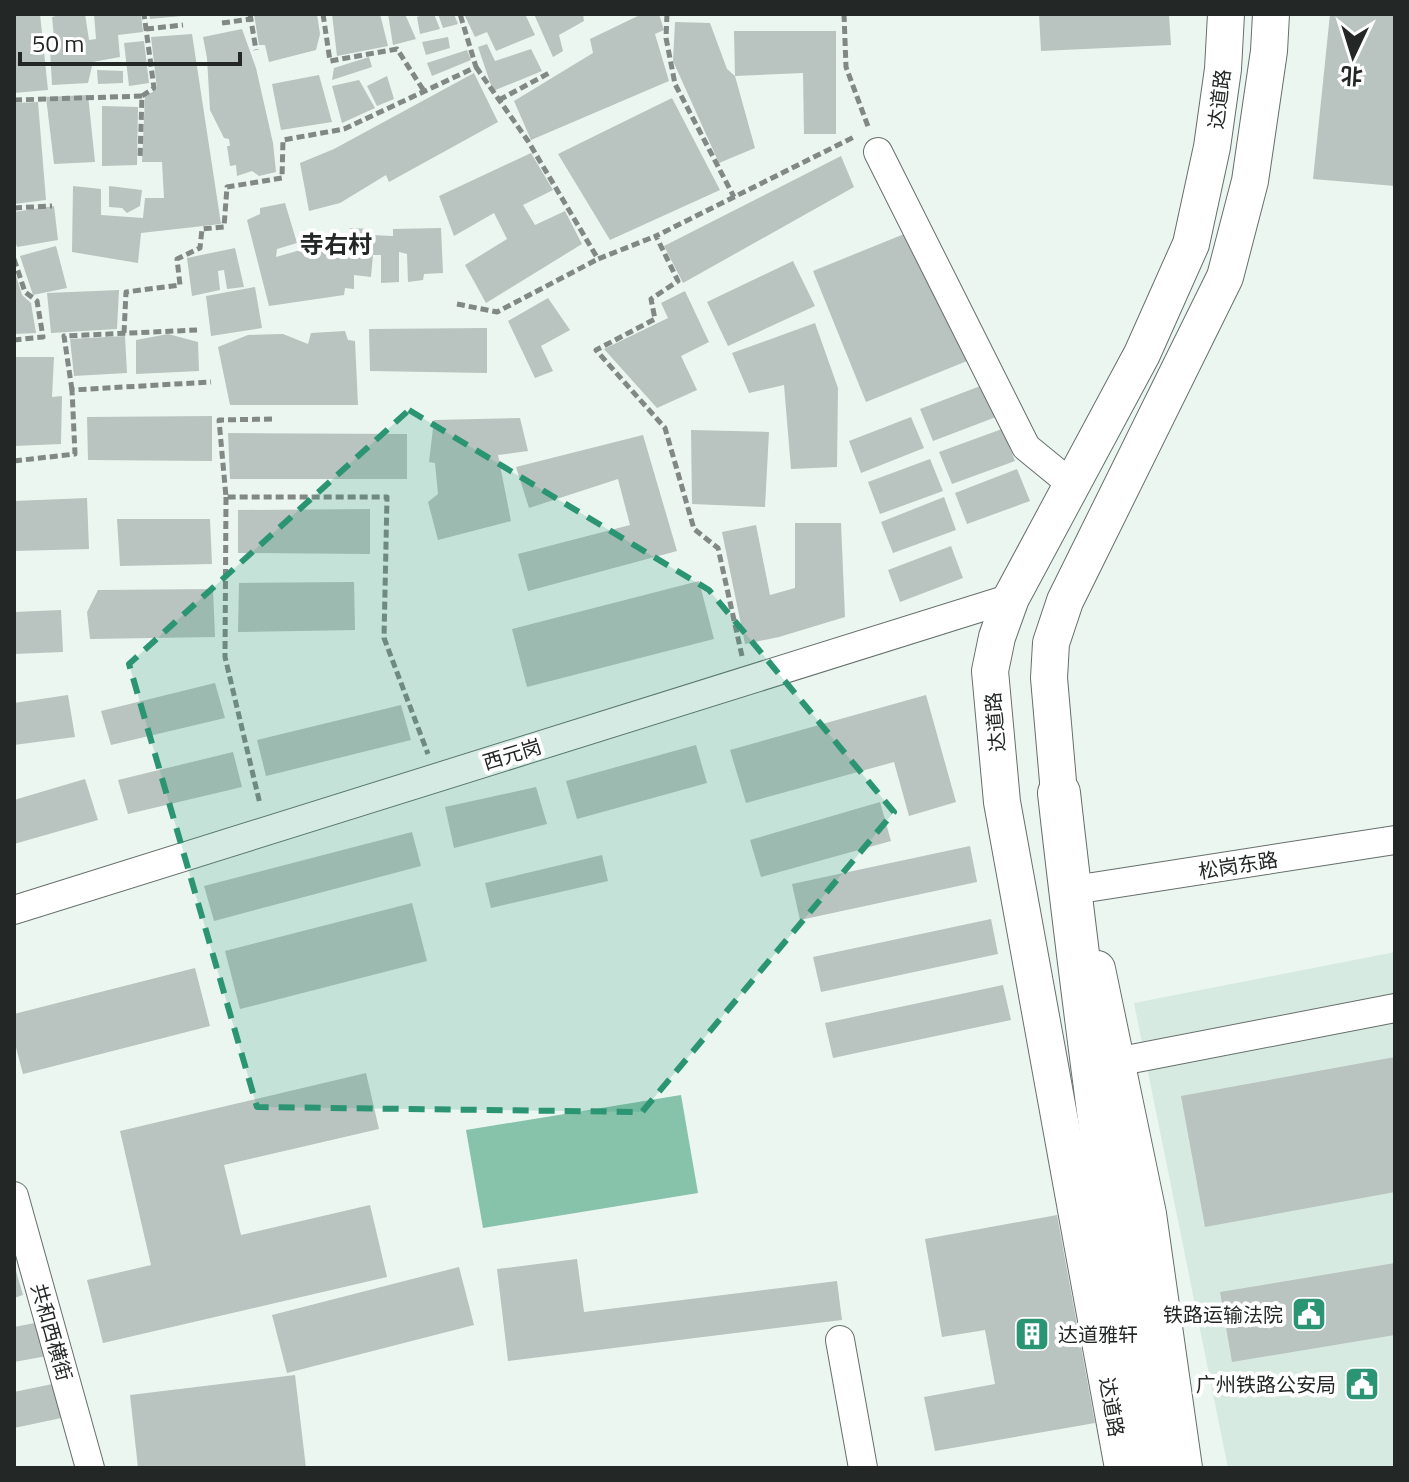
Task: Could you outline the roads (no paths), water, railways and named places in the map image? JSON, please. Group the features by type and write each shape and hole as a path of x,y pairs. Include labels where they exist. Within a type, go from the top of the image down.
{"highway":[{"path":"1059,793 1130,1351 1158,1468"}],"main road":[{"name":"达道路","path":"1123,1468 1002,802 990,671 997,637 1011,598 1070,483 1142,354 1191,244 1212,147 1223,69 1226,14"},
{"path":"1184,1468 1148,1214 1059,793 1049,678 1051,643 1065,601 1225,277 1250,181 1269,51 1271,14"}],"street":[{"path":"873,141 1026,447 1070,483"},
{"name":"西元岗","path":"14,910 1011,598"},
{"name":"松岗东路","path":"1080,889 1395,840"},
{"path":"1116,1062 1395,1008"},
{"name":"共和西横街","path":"14,1196 90,1468"},
{"path":"840,1340 863,1468"}],"place":[{"name":"铁路运输法院","path":"1309,1314"},
{"name":"达道雅轩","path":"1032,1334"},
{"name":"广州铁路公安局","path":"1362,1384"}],"district":[{"name":"寺右村","path":"336,244"}]}
